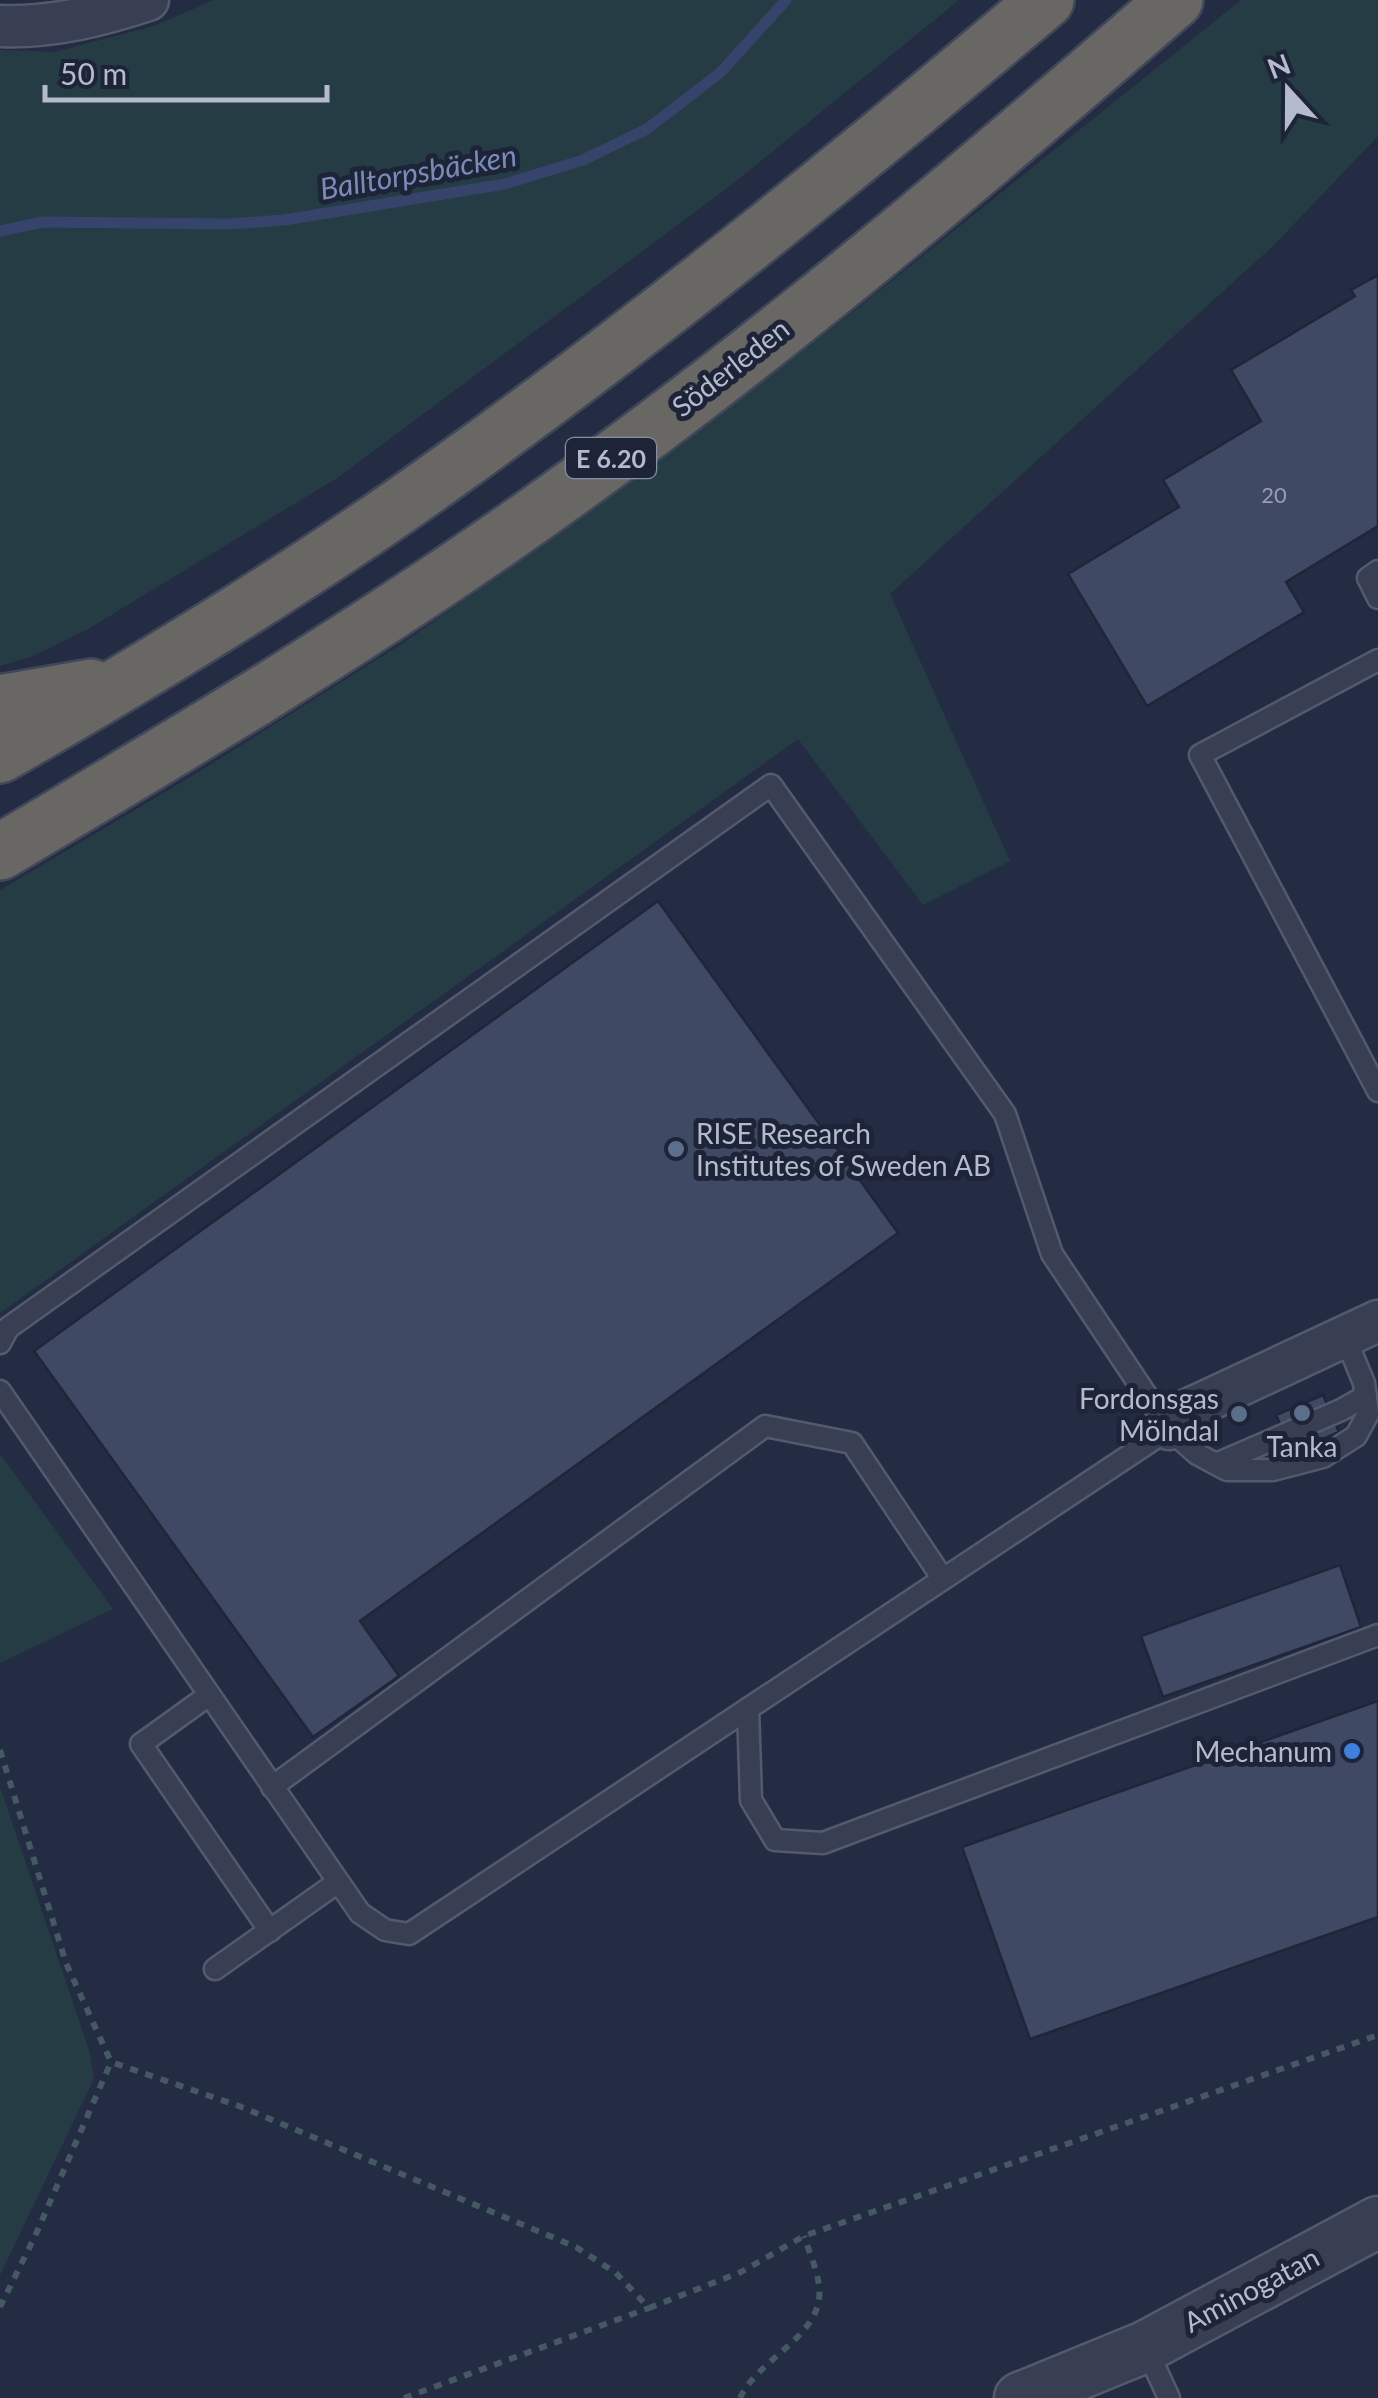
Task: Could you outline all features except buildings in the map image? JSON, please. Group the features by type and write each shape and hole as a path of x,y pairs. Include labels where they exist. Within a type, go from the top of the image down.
{"highway":[{"path":"0,755 129,681 319,560 530,412 708,278 1046,0"},
{"name":"Söderleden","path":"0,852 282,684 514,530 692,398 865,261 1175,0"},
{"path":"0,702 129,681"}],"street":[{"path":"0,26 29,27 105,15 148,0"},
{"path":"1169,1429 1183,1412 1361,1329"},
{"name":"Aminogatan","path":"1066,2398 1135,2352 1378,2222"},
{"name":"Aminogatan","path":"1020,2398 1135,2352"}],"lane":[{"path":"1378,572 1368,578 1378,598"},
{"path":"1378,660 1200,755 1378,1092"},
{"path":"0,1342 8,1328 771,785 1006,1114 1052,1254 1169,1429 1197,1454 1227,1470 1273,1470 1323,1458 1356,1436 1368,1414 1361,1329"},
{"path":"0,1391 360,1914 386,1930 409,1934 1169,1429"},
{"path":"1216,1464 1366,1396"},
{"path":"272,1787 766,1426 852,1443 944,1579"},
{"path":"748,1708 751,1800 775,1840 823,1843 1378,1636"},
{"path":"209,1694 141,1744 270,1931"},
{"path":"215,1969 338,1882"},
{"path":"1135,2352 1169,2398"}],"path":[{"path":"0,1750 66,1964 111,2062 239,2106 576,2246 616,2273 649,2308"},
{"path":"404,2398 740,2272 804,2236 1378,2036"},
{"path":"0,2307 111,2062"},
{"path":"740,2398 746,2384 812,2322 820,2298 804,2236"}],"shaded area":[{"path":"214,0 959,0 730,186 337,478 88,629 31,657 0,666 0,50 54,52 154,26"},
{"path":"1241,0 1378,0 1378,136 1274,245 890,594 1010,861 923,905 798,739 0,1313 0,890 197,773 403,643 647,471 844,319"},
{"path":"0,1454 113,1609 0,1663"},
{"path":"0,1787 90,2053 94,2079 0,2275"}],"waterway":[{"name":"Balltorpsbäcken","path":"0,231 42,222 228,224 284,220 505,184 583,160 647,129 721,72 786,0"}],"place":[{"name":"RISE Research Institutes of Sweden AB","path":"676,1149"},
{"name":"Tanka","path":"1302,1413"},
{"name":"Fordonsgas Mölndal","path":"1239,1414"},
{"name":"Mechanum","path":"1352,1751"}]}
